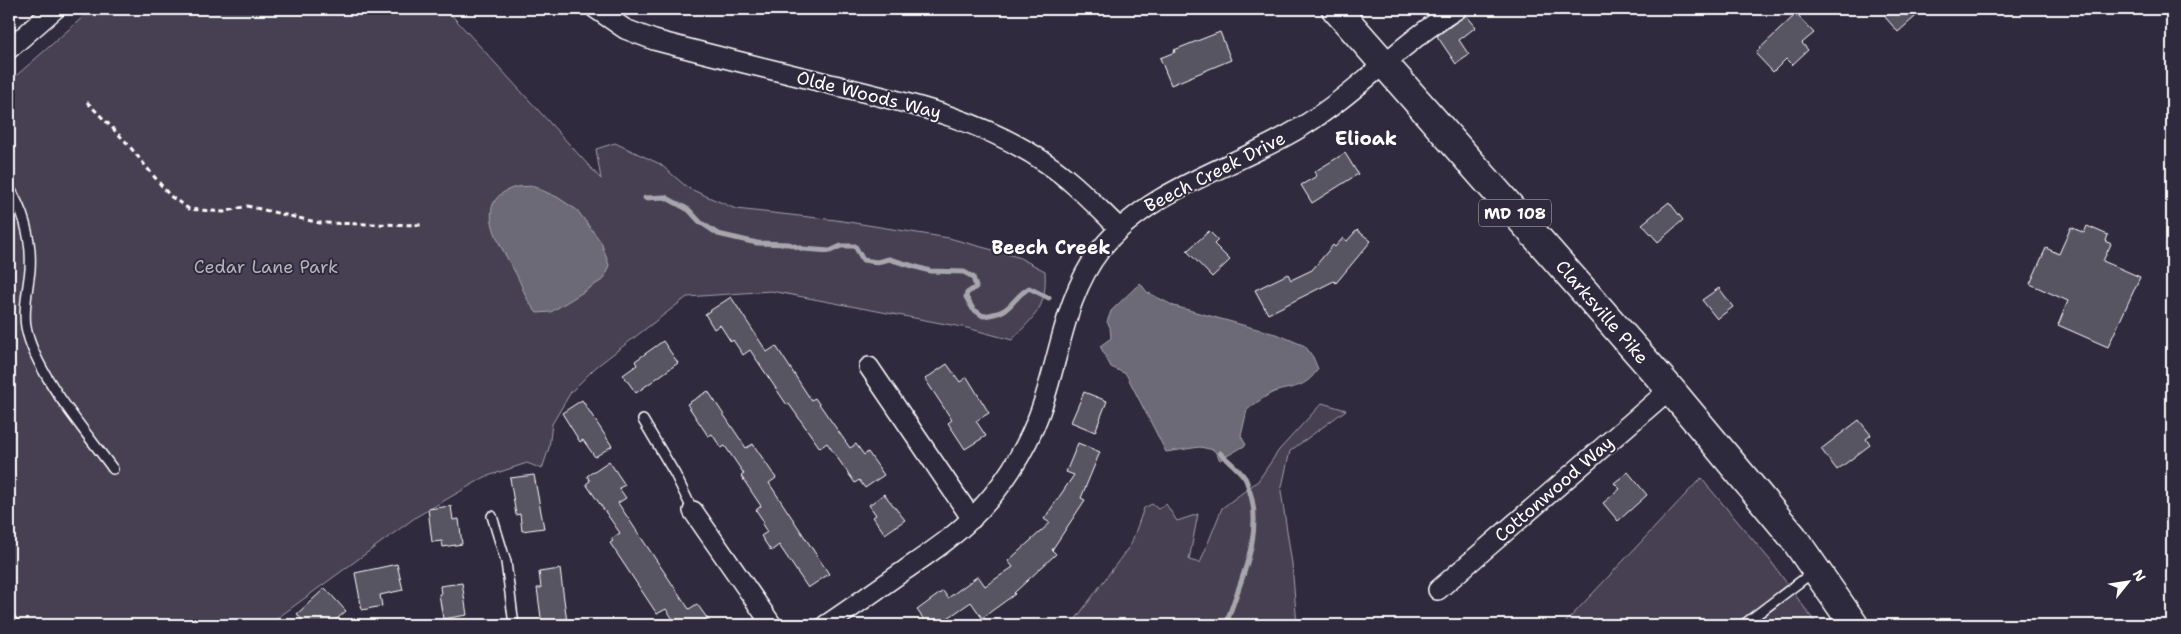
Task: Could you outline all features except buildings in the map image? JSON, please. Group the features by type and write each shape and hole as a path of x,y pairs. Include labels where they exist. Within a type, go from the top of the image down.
{"main road":[{"name":"Clarksville Pike","path":"1336,9 1670,390 1793,538 1817,569 1854,625"}],"street":[{"path":"9,50 55,9"},
{"name":"Olde Woods Way","path":"596,9 625,29 654,40 911,104 953,116 987,130 1045,162 1073,183 1119,228"},
{"name":"Beech Creek Drive","path":"826,625 943,543 972,519 1004,480 1027,445 1050,383 1073,300 1083,274 1119,228 1141,210 1167,195 1304,126 1435,22 1457,9"},
{"path":"869,367 972,519"},
{"name":"Cottonwood Way","path":"1438,590 1670,390"},
{"path":"693,511 772,625"}],"lane":[{"path":"9,187 24,216 28,238 30,268 26,326 32,347 43,372 113,469"},
{"path":"643,420 675,474 693,511"},
{"path":"492,516 506,562 514,625"},
{"path":"1743,625 1817,569"},
{"path":"9,618 15,625"}],"path":[{"path":"87,102 126,142 170,196 189,209 224,212 247,206 320,223 424,225"}],"green space":[{"name":"Cedar Lane Park","path":"92,9 446,9 601,179 596,149 615,143 660,164 688,188 736,209 836,220 949,238 1018,257 1045,271 1042,302 1034,316 1012,340 967,328 771,291 687,297 596,367 571,392 552,424 549,448 542,469 527,463 485,477 416,517 268,625 9,625 9,82"},
{"path":"1322,403 1346,410 1290,451 1281,491 1292,564 1297,625 1067,625 1075,620 1131,544 1144,508 1152,504 1158,509 1166,504 1177,521 1198,514 1189,560 1200,563 1222,508 1258,481 1279,450"},
{"path":"1701,478 1770,560 1817,625 1563,625"}],"shaded area":[{"path":"532,186 557,197 577,210 601,242 609,265 604,279 551,312 537,313 530,304 499,242 491,216 493,205 500,195 515,187"},
{"path":"1140,283 1147,292 1174,306 1279,335 1305,346 1313,357 1318,369 1303,383 1274,392 1247,410 1241,436 1246,445 1220,460 1214,450 1200,447 1166,452 1126,374 1111,367 1100,346 1111,338 1110,327 1107,322 1111,311"}],"waterway":[{"path":"645,198 665,197 689,210 700,222 718,234 757,243 789,244 803,249 830,251 841,246 855,246 863,260 877,262 889,259 930,271 964,272 973,277 976,287 967,293 966,297 973,309 983,316 1006,309 1029,288 1049,298"},
{"path":"1220,453 1245,478 1254,509 1252,542 1248,559 1226,625"}],"district":[{"name":"Elioak","path":"1366,138"},
{"name":"Beech Creek","path":"1051,247"}]}
